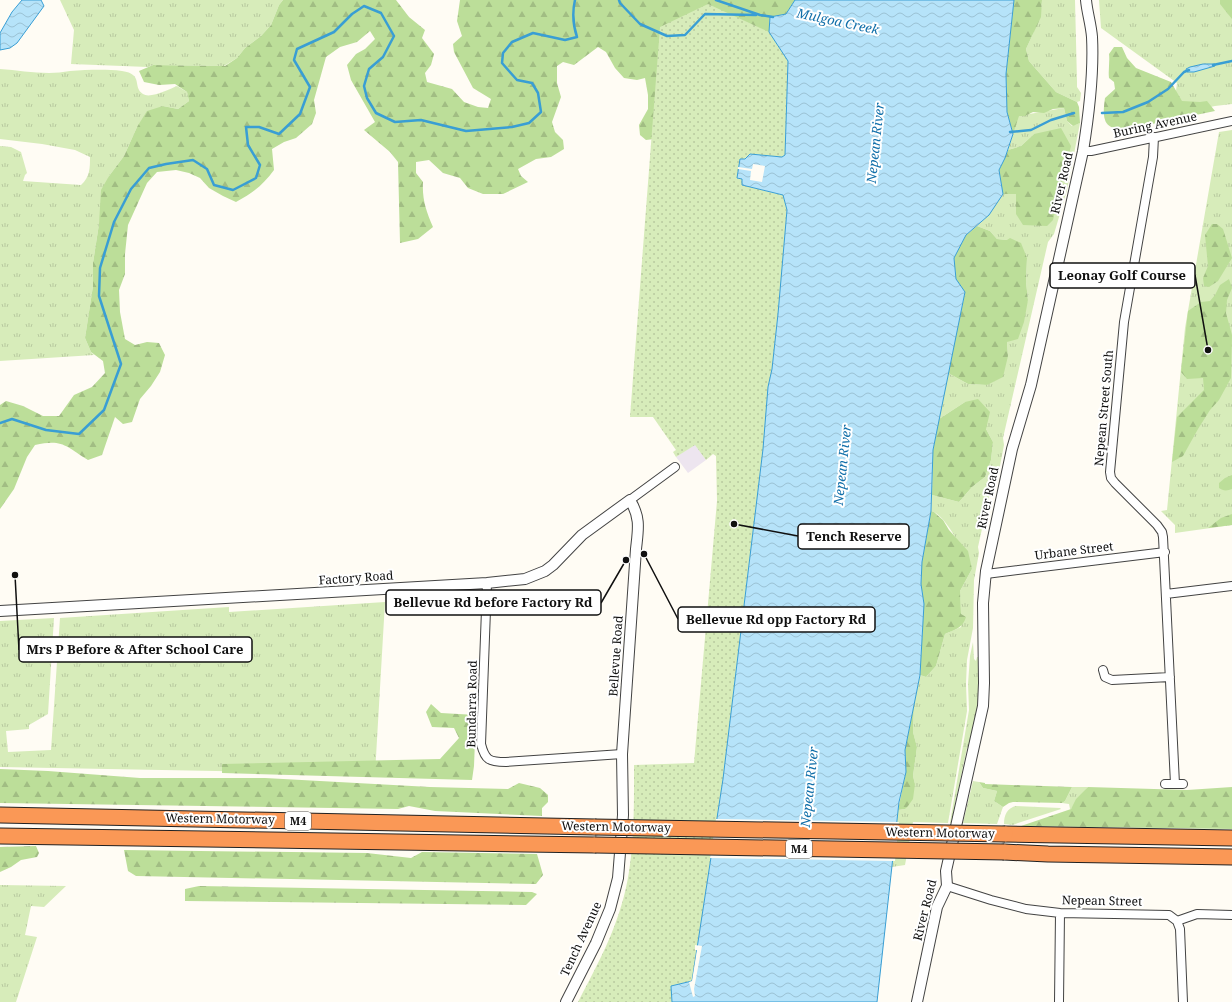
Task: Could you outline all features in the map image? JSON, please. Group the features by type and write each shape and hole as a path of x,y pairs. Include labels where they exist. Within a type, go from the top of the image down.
{"highway":[{"name":"Western Motorway","path":"0,814 595,827 1232,838"},
{"name":"Western Motorway","path":"0,836 1232,857"}],"street":[{"name":"River Road","path":"916,1002 937,907 946,886 946,871 983,706 983,603 986,574 1012,449 1031,385 1083,151 1089,111 1092,46 1086,0"},
{"name":"Buring Avenue","path":"1083,151 1091,151 1232,121"},
{"name":"Nepean Street South","path":"1154,137 1153,157 1124,322 1110,472 1111,478 1115,483 1160,528 1164,537 1170,677 1179,784 1165,784"},
{"name":"Factory Road","path":"0,611 487,583 525,579 540,573 553,565 582,535 675,467"},
{"name":"Bellevue Road","path":"623,815 622,754 636,549 639,527 637,512 630,500"},
{"name":"Urbane Street","path":"986,574 1164,552"},
{"name":"Bundarra Road","path":"487,583 481,744 483,753 486,757 490,761 506,762 622,754"},
{"path":"1166,594 1232,586"},
{"path":"1102,670 1105,677 1112,680 1170,677"},
{"name":"Tench Avenue","path":"566,1002 596,943 610,909 619,872 623,815"},
{"name":"Nepean Street","path":"946,886 1026,909 1060,912 1166,914 1173,917 1177,921"},
{"path":"1059,1002 1060,912"},
{"path":"1183,1002 1180,929 1177,921 1197,914 1232,914"},
{"path":"560,1002 566,1002"}],"shaded area":[{"path":"695,444 706,460 688,473 676,457"}],"green space":[{"path":"60,0 283,0 279,5 271,25 261,36 245,48 237,58 224,66 153,65 148,67 71,64 74,30"},
{"path":"283,0 396,0 409,17 425,30 422,38 434,54 431,65 425,73 427,82 452,89 464,102 478,107 488,108 491,99 473,88 454,52 453,44 462,36 457,21 460,0 795,0 786,14 770,17 769,32 662,138 646,140 640,135 639,125 648,109 648,95 645,78 637,80 624,78 615,68 606,52 598,47 574,65 563,62 557,66 557,83 561,97 552,122 555,132 563,140 564,149 551,157 536,159 518,169 521,176 528,182 503,194 483,194 468,188 460,178 443,173 429,160 416,162 416,173 423,182 425,205 433,227 418,239 400,243 398,162 390,152 364,130 375,122 351,80 347,65 356,54 365,49 375,39 370,31 357,42 340,47 326,57 314,100 316,113 312,124 296,138 284,142 272,149 274,170 253,192 236,202 209,188 200,178 189,173 176,170 157,172 147,183 128,225 125,254 125,274 119,290 120,312 125,339 135,345 147,342 159,343 165,355 160,372 140,399 132,422 123,424 115,417 102,455 88,460 58,443 44,443 35,445 27,457 14,489 0,509 0,405 6,401 23,406 43,416 59,416 74,395 92,387 105,373 103,361 91,352 85,338 93,286 93,263 99,224 101,190 109,176 124,156 137,127 147,111 163,106 178,109 189,101 187,92 175,84 159,85 144,82 139,71 153,65 225,66 237,58 245,48 261,36 271,25 279,5"},
{"path":"1014,0 1042,0 1041,17 1026,49 1029,61 1056,92 1077,102 1079,107 1080,123 1073,126 1067,121 1064,108 1053,109 1044,113 1033,112 1025,116 1019,116 1013,134 1007,112 1006,74"},
{"path":"1042,0 1075,0 1077,87 1081,93 1080,101 1077,102 1056,92 1029,61 1026,49 1033,34 1042,5"},
{"path":"1099,0 1232,0 1232,104 1173,115 1177,83 1101,28"},
{"path":"1220,0 1232,0 1232,19 1220,4"},
{"path":"708,4 769,32 788,60 785,156 750,154 744,159 737,178 742,179 742,185 783,195 787,210 772,369 768,388 763,449 723,779 692,981 671,986 672,1002 578,1002 610,936 624,895 631,859 634,765 694,763 717,501 716,456 713,454 706,460 695,445 676,457 673,452 676,450 653,417 630,417 660,27"},
{"path":"1114,47 1122,47 1127,58 1136,68 1171,82 1182,101 1207,101 1215,111 1128,129 1113,128 1109,126 1104,118 1104,105 1105,98 1115,89 1114,82 1109,78 1109,54"},
{"path":"0,69 37,73 89,70 122,71 133,75 137,81 138,88 143,94 146,95 160,93 177,86 187,92 189,101 178,109 163,106 137,127 124,156 109,176 93,263 93,286 85,338 91,352 94,355 0,361 0,146 11,147 21,152 27,173 23,181 81,185 88,176 90,169 90,157 75,150 0,139"},
{"path":"1064,108 1067,121 1072,126 1080,123 1067,190 1054,234 1048,242 1003,438 1004,445 998,476 991,488 978,547 979,553 974,580 973,628 967,660 967,711 948,823 913,822 905,865 892,867 898,810 905,809 915,784 913,776 917,747 913,732 914,704 920,675 926,677 936,666 945,634 961,627 960,591 972,569 949,527 943,519 931,511 932,495 959,502 972,487 985,477 991,460 993,442 986,429 965,402 939,419 948,373 968,384 987,385 1008,356 1007,342 1028,300 1026,282 1027,258 1007,240 997,239 990,231 977,226 989,215 1003,194 1017,194 1016,214 1034,134 1021,146 1008,150 1018,116"},
{"path":"1061,128 1071,146 1053,220 1047,226 1023,225 1016,214 1016,194 1003,194 999,170 1008,150 1021,146 1034,134"},
{"path":"1232,130 1232,525 1175,533 1175,525 1161,511 1167,510 1185,328 1219,132"},
{"path":"1212,224 1217,224 1223,229 1232,258 1218,281 1209,287 1204,286 1203,278 1208,266 1205,235"},
{"path":"977,226 990,231 997,239 1007,240 1010,238 1021,243 1027,258 1026,282 1028,300 1024,322 1018,339 1007,342 1008,356 1003,377 987,385 968,384 948,373 965,293 956,279 954,258 966,235"},
{"path":"1229,279 1232,288 1227,300 1226,313 1232,335 1231,378 1219,400 1210,410 1198,429 1183,456 1172,462 1177,417 1204,390 1203,378 1187,379 1181,372 1188,311 1201,302 1210,301 1220,285"},
{"path":"978,399 990,412 986,429 993,442 991,460 985,477 972,487 959,502 932,495 933,450 939,419 965,402"},
{"path":"1232,475 1232,489 1222,490 1219,488 1219,483"},
{"path":"931,511 943,520 949,530 968,551 972,569 960,591 961,614 966,617 965,621 958,628 945,634 936,666 926,677 920,675 924,604 921,584 922,562"},
{"path":"1232,514 1232,525 1208,528 1221,518"},
{"path":"385,602 375,774 0,767 0,621 54,618 48,714 29,725 29,729 6,731 8,752 51,750 60,618 229,607 229,612"},
{"path":"973,642 974,659 976,661 978,657 979,690 971,746 967,748 954,809 960,790 950,823 969,710 968,684 970,656"},
{"path":"431,704 441,713 476,715 472,780 222,773 222,764 440,759 459,738 454,728 432,727 426,712"},
{"path":"914,704 913,732 917,747 913,776 915,784 913,799 905,809 898,810 906,772 905,750"},
{"path":"0,769 140,778 265,778 430,787 508,789 519,783 540,788 548,795 548,802 542,808 542,816 435,811 409,806 398,809 0,803"},
{"path":"973,781 979,782 983,788 997,791 994,801 1003,807 997,824 963,823"},
{"path":"979,782 985,784 1072,787 1065,801 1062,803 1013,802 1003,807 994,801 997,791 983,788"},
{"path":"1072,787 1088,787 1070,809 1069,804 1062,803 1065,801"},
{"path":"1088,787 1187,790 1232,787 1232,829 1021,826 1071,809 1076,799"},
{"path":"1016,806 1061,809 1013,825 1004,824 1007,812 1010,808"},
{"path":"36,846 39,853 37,857 21,860 0,872 0,847"},
{"path":"124,850 367,853 411,858 422,852 537,854 543,875 536,884 136,876 128,871"},
{"path":"0,885 66,886 44,907 31,906 25,935 37,937 16,1002 0,1002"},
{"path":"199,886 532,892 537,894 526,905 185,901 185,889"}],"water":[{"path":"22,0 41,0 44,6 17,43 10,48 0,50 0,33 12,12"},
{"name":"Nepean River","path":"795,0 1014,0 1006,74 1007,112 1013,134 1005,158 999,170 1003,194 989,215 966,235 954,258 956,279 965,292 933,450 931,511 922,562 921,584 924,604 920,675 905,750 906,772 899,802 877,1002 672,1002 671,986 692,981 723,779 763,449 768,387 772,369 787,210 783,195 742,185 742,179 737,178 740,159 745,159 750,154 782,157 785,155 788,61 769,32 770,17 786,14"},
{"path":"1203,64 1215,64 1215,66 1194,72 1187,72 1186,69 1190,67"}],"pier":[{"path":"753,164 765,166 762,182 750,180 751,171 738,169 738,167 752,169"},
{"path":"716,819 899,822 895,861 710,858"},
{"path":"695,945 702,946 694,989 695,996 693,997 689,982 692,981 697,950 695,950"}],"waterway":[{"path":"0,423 12,419 46,430 79,434 104,410 121,364 99,296 100,268 114,222 131,189 149,168 193,160 207,169 214,185 233,190 256,178 260,165 248,145 246,127 259,127 279,134 300,114 310,87 294,60 297,49 334,32 352,14 364,6 381,13 394,36 383,57 369,69 364,86 367,98 376,113 395,122 421,120 466,131 512,127 529,123 541,112 538,93 532,83 517,80 502,63 503,53 512,42 533,33 565,40 577,37 573,19 575,0"},
{"path":"619,0 620,3 640,24 667,36 685,35 705,14 756,15"},
{"name":"Mulgoa Creek","path":"716,0 760,15 773,17"},
{"path":"1213,65 1232,61"},
{"path":"1102,113 1123,112 1148,102 1168,89 1184,72 1189,70"},
{"path":"1010,132 1031,130 1051,120 1074,113"}],"place":[{"name":"Leonay Golf Course","path":"1208,350"},
{"name":"Tench Reserve","path":"734,524"},
{"name":"Bellevue Rd opp Factory Rd","path":"644,554"},
{"name":"Bellevue Rd before Factory Rd","path":"626,560"},
{"name":"Mrs P Before & After School Care","path":"15,575"}]}
